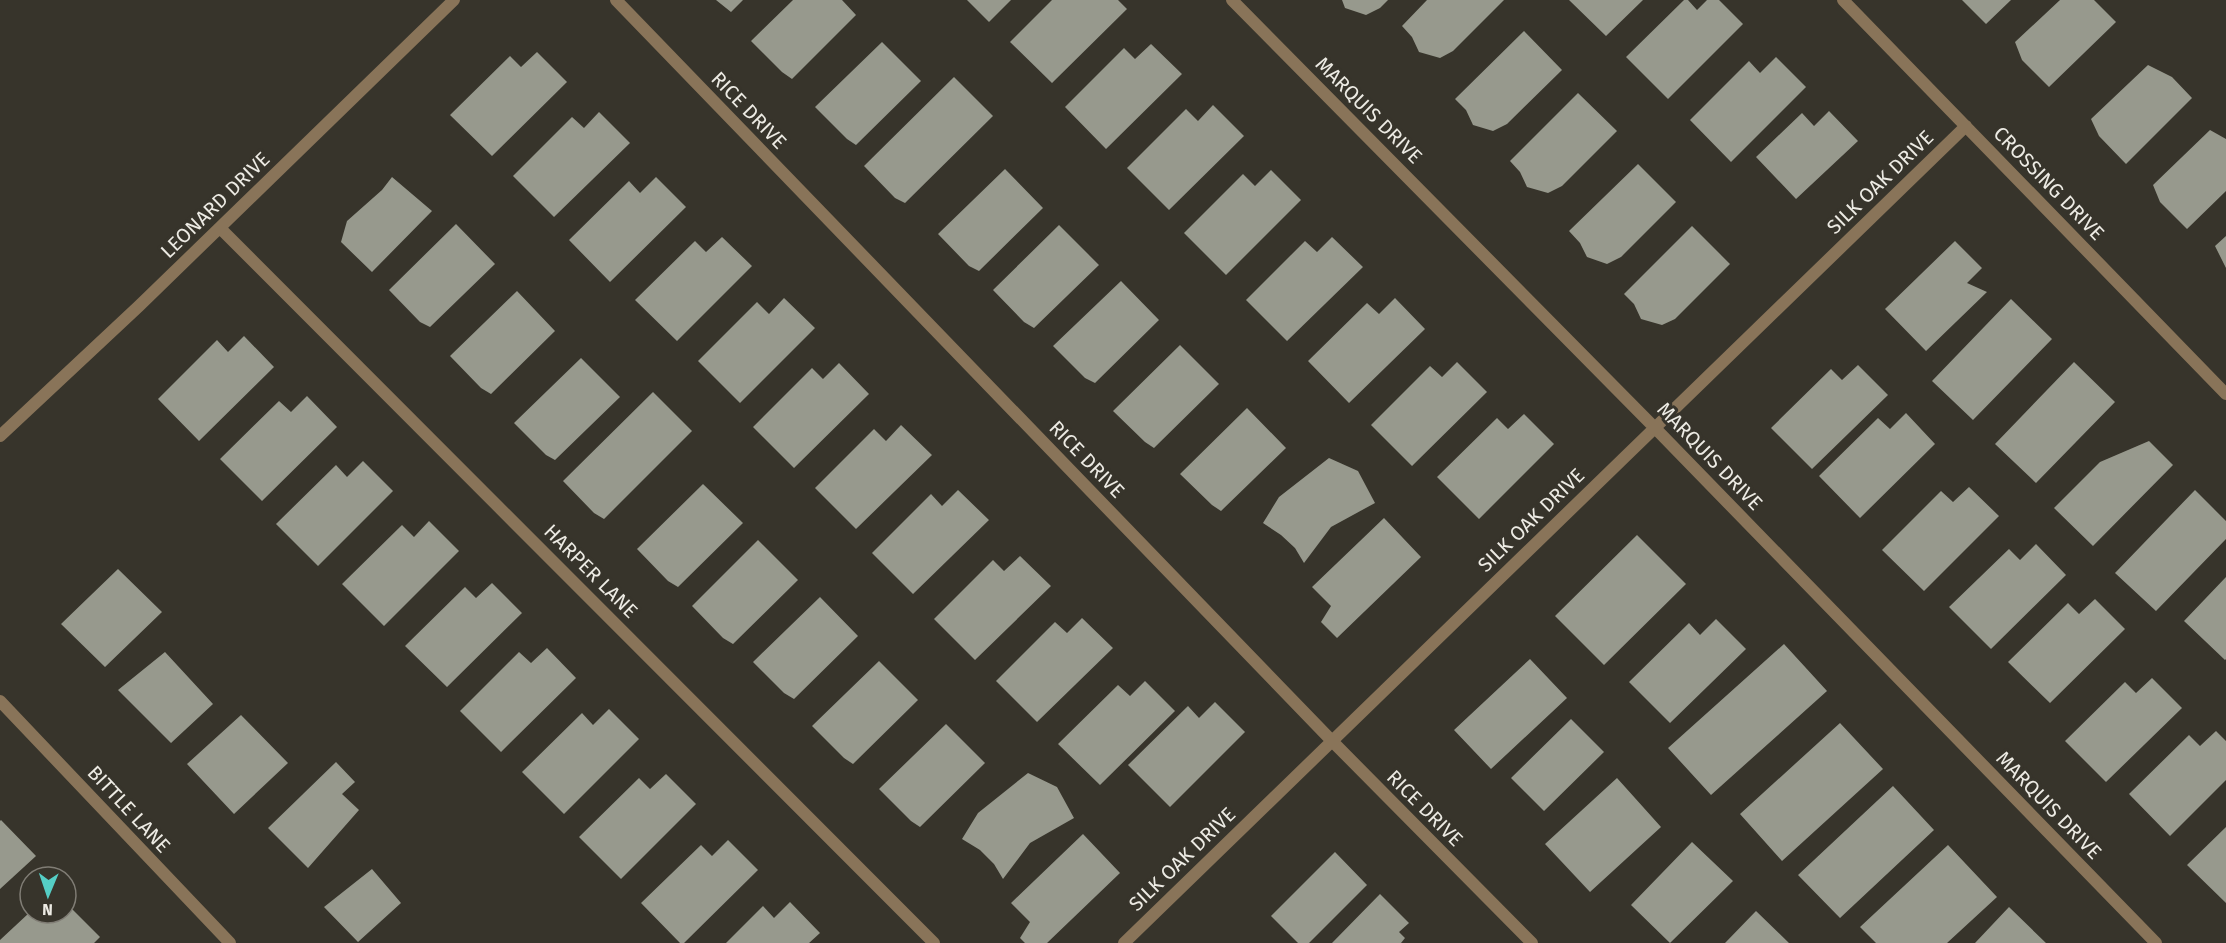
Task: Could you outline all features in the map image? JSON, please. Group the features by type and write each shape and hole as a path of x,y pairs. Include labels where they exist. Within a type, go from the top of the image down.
{"street":[{"name":"LEONARD DRIVE","path":"0,436 220,228 454,0"},
{"name":"RICE DRIVE","path":"616,0 1332,741 1532,943"},
{"name":"MARQUIS DRIVE","path":"1233,0 1655,428 2156,943"},
{"name":"CROSSING DRIVE","path":"1844,0 2226,394"},
{"name":"SILK OAK DRIVE","path":"1124,943 1966,126"},
{"name":"HARPER LANE","path":"220,228 934,943"},
{"name":"BITTLE LANE","path":"0,701 230,943"}],"building":[{"path":"716,0 743,0 731,12"},
{"path":"793,0 842,0 856,15 792,79 751,41"},
{"path":"967,0 1011,0 989,22"},
{"path":"1052,0 1118,0 1127,9 1052,83 1010,42"},
{"path":"1342,0 1388,0 1380,8 1366,15 1345,8"},
{"path":"1427,0 1504,0 1453,51 1440,58 1419,52 1412,37 1402,26"},
{"path":"1569,0 1643,0 1606,36"},
{"path":"1684,0 1688,0 1697,10 1707,0 1719,0 1743,24 1668,99 1626,57"},
{"path":"1962,0 2011,0 1986,24"},
{"path":"2060,0 2094,0 2116,22 2049,87 2022,60 2015,42"},
{"path":"1524,31 1562,70 1507,124 1493,131 1473,125 1466,110 1455,99"},
{"path":"882,42 921,81 856,145 815,107"},
{"path":"1151,44 1182,74 1106,149 1065,107 1124,48 1135,59"},
{"path":"537,52 567,82 492,156 450,115 510,56 521,67"},
{"path":"1776,57 1806,87 1731,162 1690,120 1749,61 1760,73"},
{"path":"2148,65 2172,77 2192,98 2126,164 2099,136 2091,119"},
{"path":"954,77 993,116 905,203 895,198 864,166"},
{"path":"1578,93 1617,131 1562,186 1548,193 1527,187 1520,172 1510,161"},
{"path":"1213,105 1244,136 1169,210 1127,168 1186,109 1198,121"},
{"path":"1829,111 1858,141 1796,199 1756,157 1802,113 1814,126"},
{"path":"599,112 630,143 554,217 513,176 572,117 584,128"},
{"path":"2210,130 2226,139 2226,191 2187,229 2160,202 2153,185"},
{"path":"1638,164 1676,202 1621,257 1607,264 1587,257 1580,243 1569,231"},
{"path":"1005,169 1043,208 979,271 969,266 938,234"},
{"path":"1271,170 1301,200 1226,275 1184,233 1243,174 1255,186"},
{"path":"392,177 432,211 372,272 341,242 347,221 382,190"},
{"path":"656,177 686,207 610,282 569,240 629,181 640,193"},
{"path":"456,224 495,264 430,327 420,322 389,290"},
{"path":"1059,225 1099,265 1034,328 1024,322 993,290"},
{"path":"1692,226 1730,264 1675,319 1662,325 1641,319 1634,304 1624,294"},
{"path":"2226,236 2226,268 2215,246"},
{"path":"722,237 752,266 677,341 635,300 695,241 706,252"},
{"path":"1332,237 1363,267 1287,341 1246,300 1305,241 1317,252"},
{"path":"1955,241 1982,268 1967,283 1987,292 1926,351 1885,309"},
{"path":"1121,281 1159,320 1095,383 1085,378 1053,346"},
{"path":"517,291 555,331 491,394 481,388 450,356"},
{"path":"784,298 815,328 740,403 698,361 757,302 769,314"},
{"path":"1395,298 1425,329 1349,403 1308,361 1367,303 1379,314"},
{"path":"2011,299 2052,339 1973,420 1932,381"},
{"path":"244,336 274,367 199,441 158,399 217,340 228,352"},
{"path":"1180,345 1219,384 1154,448 1113,411"},
{"path":"581,358 620,397 555,460 546,455 514,423"},
{"path":"1457,362 1487,392 1412,466 1371,425 1430,366 1442,377"},
{"path":"2074,362 2115,402 2036,483 1995,444"},
{"path":"839,363 869,394 794,468 753,427 812,368 823,379"},
{"path":"1858,365 1888,395 1812,469 1771,428 1831,369 1842,380"},
{"path":"653,392 692,431 604,519 594,513 563,481"},
{"path":"307,396 337,427 262,501 220,459 279,401 291,412"},
{"path":"1247,408 1286,448 1221,511 1180,474"},
{"path":"1906,413 1935,444 1860,518 1819,476 1878,418 1890,429"},
{"path":"1524,414 1554,444 1479,519 1437,477 1497,418 1508,429"},
{"path":"901,425 932,455 856,529 815,488 874,429 886,441"},
{"path":"2149,441 2173,465 2093,546 2054,508 2100,462"},
{"path":"1329,458 1358,471 1375,503 1331,527 1304,563 1295,548 1263,523 1279,497"},
{"path":"363,461 393,491 318,566 276,524 336,465 347,477"},
{"path":"703,484 743,523 678,587 668,581 637,549"},
{"path":"1969,487 1999,516 1924,591 1882,550 1941,491 1953,502"},
{"path":"958,490 989,520 913,594 872,553 931,494 942,506"},
{"path":"2195,490 2226,521 2226,539 2156,611 2115,573"},
{"path":"1384,518 1421,557 1337,638 1321,622 1331,606 1312,587"},
{"path":"429,521 459,551 384,626 342,584 402,525 414,537"},
{"path":"1637,535 1686,584 1604,665 1555,616"},
{"path":"758,540 798,580 733,644 723,638 692,606"},
{"path":"2036,544 2066,575 1991,649 1949,607 2009,549 2020,560"},
{"path":"1020,556 1051,586 975,660 934,619 993,560 1004,571"},
{"path":"118,569 162,612 105,667 61,624"},
{"path":"2226,577 2226,659 2225,660 2184,621"},
{"path":"492,583 522,613 447,687 405,646 465,587 476,598"},
{"path":"820,597 858,636 794,699 784,693 753,662"},
{"path":"2095,599 2125,629 2050,703 2008,662 2068,603 2079,614"},
{"path":"1082,618 1113,648 1037,722 996,681 1055,622 1067,633"},
{"path":"1716,619 1746,649 1670,723 1629,682 1689,623 1700,635"},
{"path":"1784,644 1827,691 1711,795 1668,748"},
{"path":"547,648 576,678 501,752 460,711 519,652 531,663"},
{"path":"165,652 213,704 171,743 118,690"},
{"path":"1530,659 1567,698 1491,769 1454,730"},
{"path":"879,661 918,700 853,764 812,726"},
{"path":"2152,678 2182,708 2106,782 2065,741 2125,682 2136,693"},
{"path":"1145,681 1175,711 1100,785 1058,744 1118,685 1130,696"},
{"path":"1215,702 1245,732 1170,807 1128,765 1188,706 1199,718"},
{"path":"609,709 639,739 564,814 522,772 582,713 593,725"},
{"path":"241,715 288,763 234,814 187,764"},
{"path":"1571,719 1604,752 1544,811 1511,778"},
{"path":"1840,723 1883,769 1782,861 1740,814"},
{"path":"946,724 985,763 920,827 879,789"},
{"path":"2216,731 2226,741 2226,780 2170,836 2129,794 2189,735 2200,746"},
{"path":"336,762 355,782 342,794 359,810 308,868 268,828"},
{"path":"1028,773 1057,787 1074,818 1030,843 1003,879 994,864 980,850 962,839 978,813"},
{"path":"666,774 696,804 621,879 579,837 639,778 650,789"},
{"path":"1617,778 1661,827 1590,892 1545,844"},
{"path":"1893,786 1934,830 1840,918 1798,875"},
{"path":"0,821 36,856 26,865 18,865 18,872 0,889"},
{"path":"2226,827 2226,903 2187,865"},
{"path":"1083,834 1120,873 1047,943 1025,943 1020,938 1030,922 1011,903"},
{"path":"728,840 758,870 684,943 680,943 641,903 701,845 712,856"},
{"path":"1692,842 1733,881 1670,943 1631,905"},
{"path":"1948,845 1997,897 1947,943 1876,943 1860,927"},
{"path":"1335,852 1367,885 1309,943 1298,943 1271,916"},
{"path":"372,869 401,903 358,942 324,907"},
{"path":"1380,894 1409,923 1399,932 1405,938 1401,943 1332,943"},
{"path":"790,902 820,933 809,943 726,943 763,906 774,918"},
{"path":"2009,907 2046,943 1975,943"},
{"path":"1756,911 1789,943 1725,943"},
{"path":"78,915 100,937 94,943 0,943 0,940 18,923 78,925"}]}
